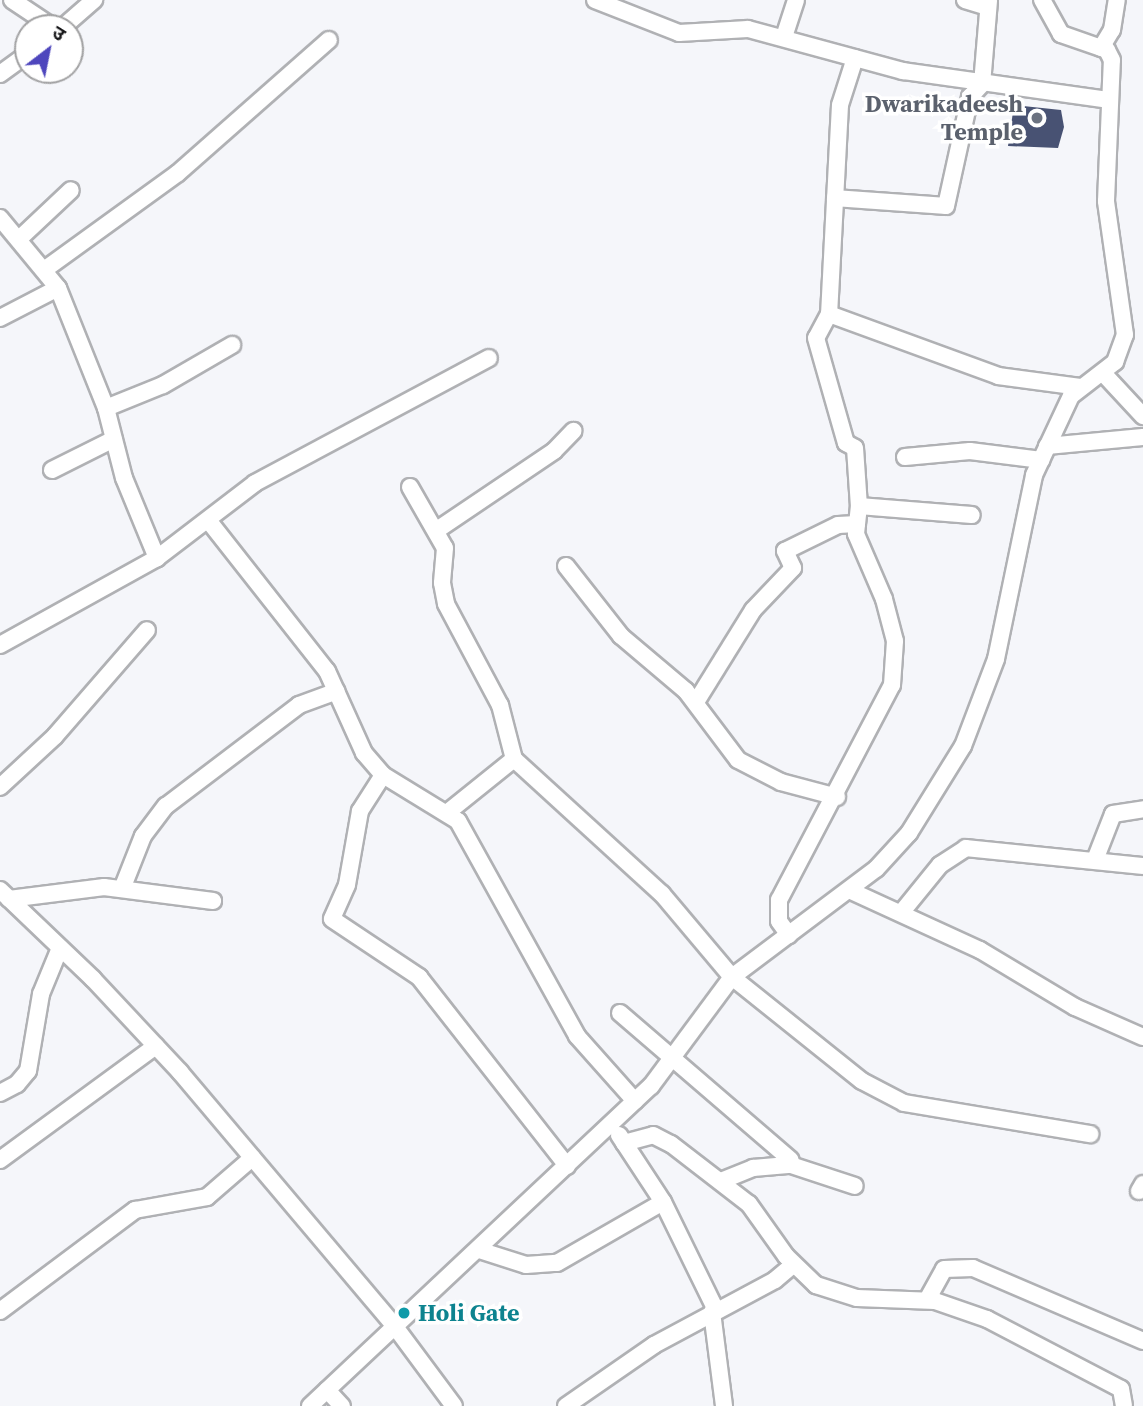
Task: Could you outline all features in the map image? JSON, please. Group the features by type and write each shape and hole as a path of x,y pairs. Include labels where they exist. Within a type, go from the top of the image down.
{"street":[{"path":"12,0 33,14"},
{"path":"78,14 94,0"},
{"path":"595,0 679,33 748,29 903,71 1109,100"},
{"path":"784,37 796,0"},
{"path":"835,198 946,206 970,97 981,83 988,4 965,0"},
{"path":"310,1406 635,1101 672,1059 732,977 876,869 909,833 963,746 981,707 996,659 1027,495 1044,453 1080,387 1103,373 1123,348 1125,335 1107,201 1112,60 1101,48 1061,34 1042,0"},
{"path":"1101,48 1112,30 1117,0"},
{"path":"44,270 178,173 329,40"},
{"path":"789,935 779,920 779,900 837,797 892,685 893,674 895,641 884,599 856,534 859,506 855,449 846,443 816,338 829,314 840,105 855,58"},
{"path":"19,239 71,190"},
{"path":"0,218 58,288 106,408 124,478 156,558"},
{"path":"0,318 58,288"},
{"path":"829,314 998,376 1080,387"},
{"path":"106,408 163,385 232,345"},
{"path":"0,645 156,558 255,483 489,358"},
{"path":"1103,373 1143,416"},
{"path":"438,530 523,468 554,452 573,431"},
{"path":"905,457 970,451 1044,453 1143,437"},
{"path":"52,470 114,439"},
{"path":"410,487 438,530 445,548 442,583 446,604 500,705 514,759 662,894 732,977 862,1081 904,1103 1090,1134"},
{"path":"859,506 972,515"},
{"path":"208,520 337,691 364,753 383,775 448,812 458,821 577,1036 635,1101"},
{"path":"696,702 753,610 793,568 785,551 838,526 857,524"},
{"path":"566,566 621,636 696,702 738,760 781,782 837,797"},
{"path":"0,787 55,736 147,630"},
{"path":"122,888 143,836 166,806 299,705 337,691"},
{"path":"448,812 514,759"},
{"path":"383,775 360,811 347,885 332,919 419,977 567,1166"},
{"path":"1096,860 1113,814 1143,810"},
{"path":"901,913 940,865 966,848 1143,866"},
{"path":"5,895 122,888 213,901"},
{"path":"849,890 980,950 1075,1007 1143,1037"},
{"path":"5,895 156,1046 396,1328 454,1406"},
{"path":"0,1093 17,1084 28,1071 41,994 60,948"},
{"path":"620,1013 791,1160"},
{"path":"0,1160 156,1046"},
{"path":"611,1124 663,1202 714,1311 724,1406"},
{"path":"624,1143 643,1135 660,1137 721,1181 759,1215 793,1265 831,1293 897,1302 927,1300 987,1319 1124,1392 1124,1406"},
{"path":"0,1311 135,1210 207,1197 252,1158"},
{"path":"721,1181 753,1168 791,1166 855,1186"},
{"path":"479,1250 526,1265 557,1263 663,1202"},
{"path":"566,1406 714,1311 757,1291 793,1265"},
{"path":"927,1300 944,1269 973,1268 1143,1341"},
{"path":"327,1390 342,1406"}],"building":[{"name":"Dwarikadeesh Temple","path":"1014,105 1061,110 1064,127 1058,148 1008,146"}],"place":[{"name":"Dwarikadeesh Temple","path":"1037,118"},
{"name":"Holi Gate","path":"404,1313"}]}
